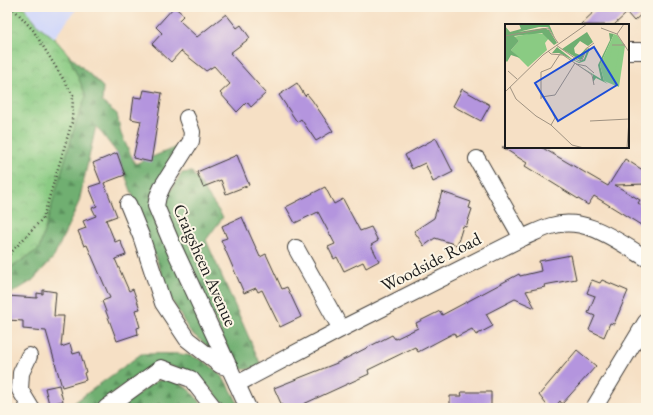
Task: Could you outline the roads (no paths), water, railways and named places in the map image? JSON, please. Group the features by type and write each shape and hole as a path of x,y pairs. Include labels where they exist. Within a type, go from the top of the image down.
{"street":[{"path":"629,51 646,51"},
{"name":"Craigsheen Avenue","path":"187,118 192,132 192,141 163,185 158,196 156,206 248,408"},
{"path":"477,159 522,238"},
{"path":"128,204 141,236 163,303 187,339 220,365 230,368"},
{"name":"Woodside Road","path":"238,384 341,329 522,238 551,226 564,224 580,225 596,229 646,258"},
{"path":"296,248 341,329"},
{"path":"594,408 646,322"},
{"path":"29,356 21,373 20,390 31,408"},
{"path":"106,408 160,368 191,379 214,408"}]}
